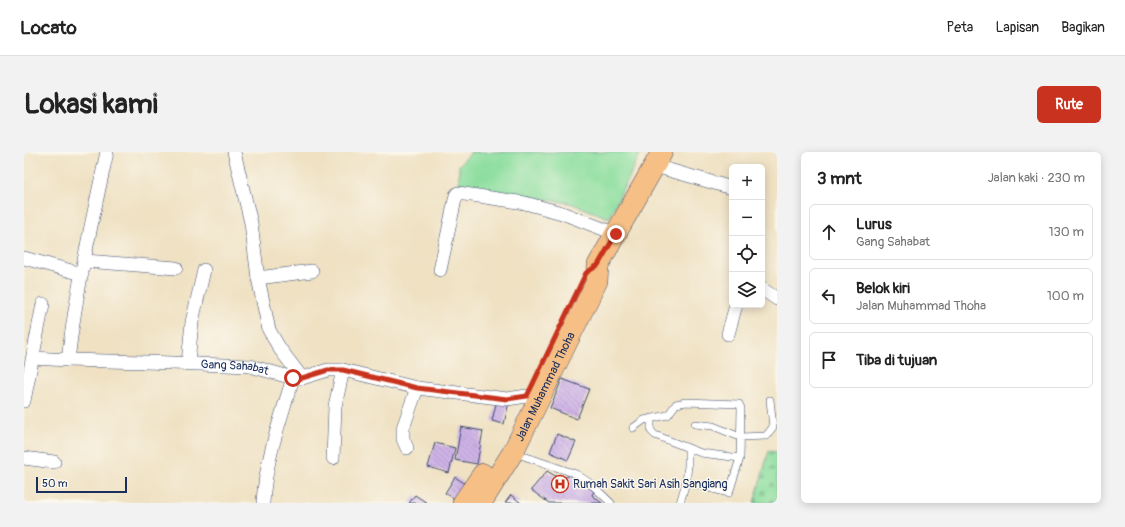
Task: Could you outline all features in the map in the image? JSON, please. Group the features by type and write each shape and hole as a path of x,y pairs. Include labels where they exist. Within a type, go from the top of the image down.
{"main road":[{"name":"Jalan Muhammad Thoha","path":"463,503 508,449 527,396 586,273 598,265 659,159"},
{"name":"Jalan Muhammad Thoha","path":"481,503 597,281 598,265"}],"street":[{"path":"68,360 82,274 108,152"},
{"path":"234,152 251,223 258,278 269,330 298,378"},
{"path":"659,159 729,187"},
{"path":"440,270 456,195 458,193 525,203 562,213 616,234"},
{"path":"24,258 82,274"},
{"path":"85,261 176,268"},
{"path":"188,363 192,322 204,270"},
{"path":"258,278 312,271"},
{"path":"765,291 777,299"},
{"path":"24,401 43,304"},
{"path":"728,334 735,308"},
{"name":"Gang Sahabat","path":"33,358 250,366 298,378"},
{"path":"298,378 328,370 343,370 417,388 507,399 527,396"},
{"path":"333,458 335,406 343,370"},
{"path":"263,503 263,492 275,436 298,378"},
{"path":"407,448 403,439 403,428 417,388"},
{"path":"24,458 54,462"}],"lane":[{"path":"694,424 713,426 740,437 766,436 773,426 770,400"},
{"path":"634,428 638,423 644,420 668,415 676,404 686,402 739,404 741,408 740,458 730,493 686,482"},
{"path":"651,418 652,434 701,453 740,458"},
{"path":"680,503 686,482 688,448"},
{"path":"508,449 576,474 590,482 612,503"}],"green space":[{"path":"470,152 641,152 609,218 570,203 459,187 459,165 470,154"},
{"path":"769,451 777,452 777,503 754,503"}],"building":[{"path":"562,379 589,389 577,419 550,408"},
{"path":"497,400 509,402 504,424 492,421"},
{"path":"461,427 483,431 477,464 455,460"},
{"path":"557,434 576,442 568,460 550,452"},
{"path":"435,443 455,448 449,473 428,467"},
{"name":"Rumah Sakit Sari Asih Sangiang","path":"547,471 560,479 571,475 594,491 592,495 602,503 549,503 531,490"},
{"path":"455,477 467,485 457,500 445,493"},
{"path":"415,495 427,503 409,503"},
{"path":"511,495 521,503 505,503"}],"place":[{"name":"Rumah Sakit Sari Asih Sangiang","path":"560,484"}],"route":[{"path":"293,378 302,378 328,370 343,370 417,388 507,399 527,396 586,273 598,265 616,234"}]}
